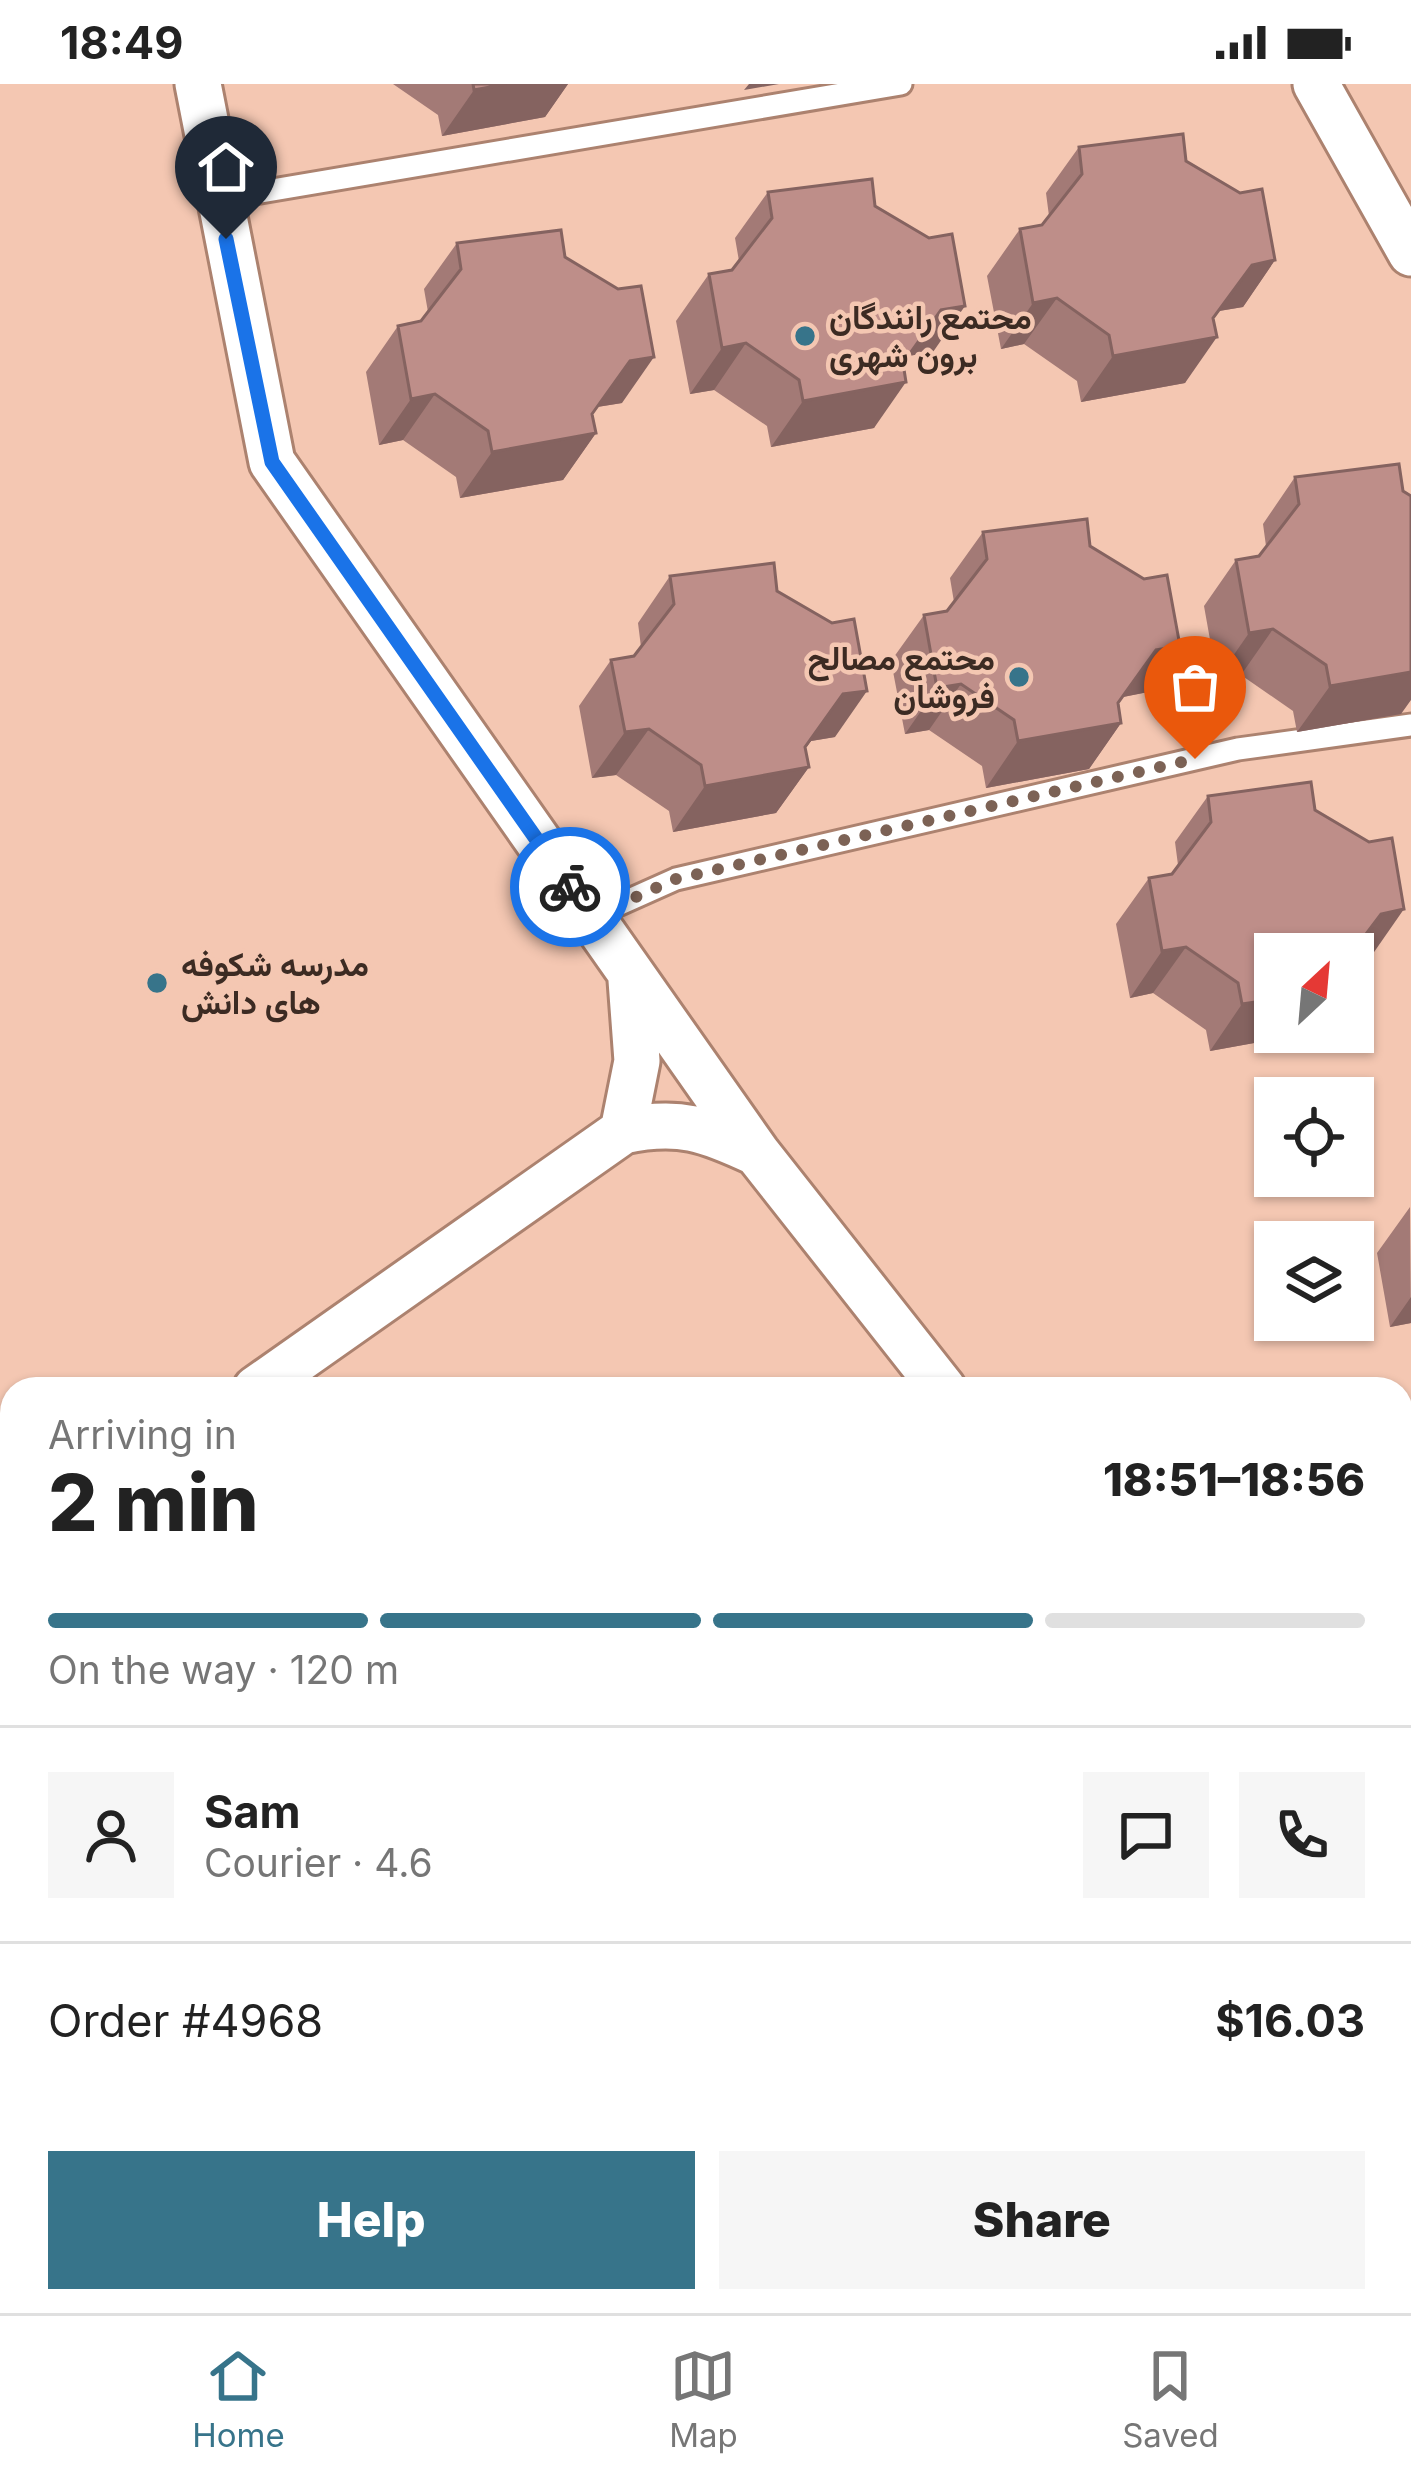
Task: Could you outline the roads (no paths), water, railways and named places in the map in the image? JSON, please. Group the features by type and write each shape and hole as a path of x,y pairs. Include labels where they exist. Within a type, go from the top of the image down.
{"street":[{"path":"198,84 272,462 757,1154 934,1377"},
{"path":"1316,84 1411,253"},
{"path":"623,1131 637,1061 630,973"},
{"path":"273,1377 623,1131 664,1123 710,1131 757,1154"}],"lane":[{"path":"219,199 901,84"},
{"path":"591,917 640,892 698,874 1238,749 1411,725"}],"place":[{"name":"محتمع رانندگان برون شهری","path":"805,336"},
{"name":"محتمع مصالح فروشان","path":"1019,677"},
{"name":"مدرسه شکوفه های دانش","path":"157,983"}]}
